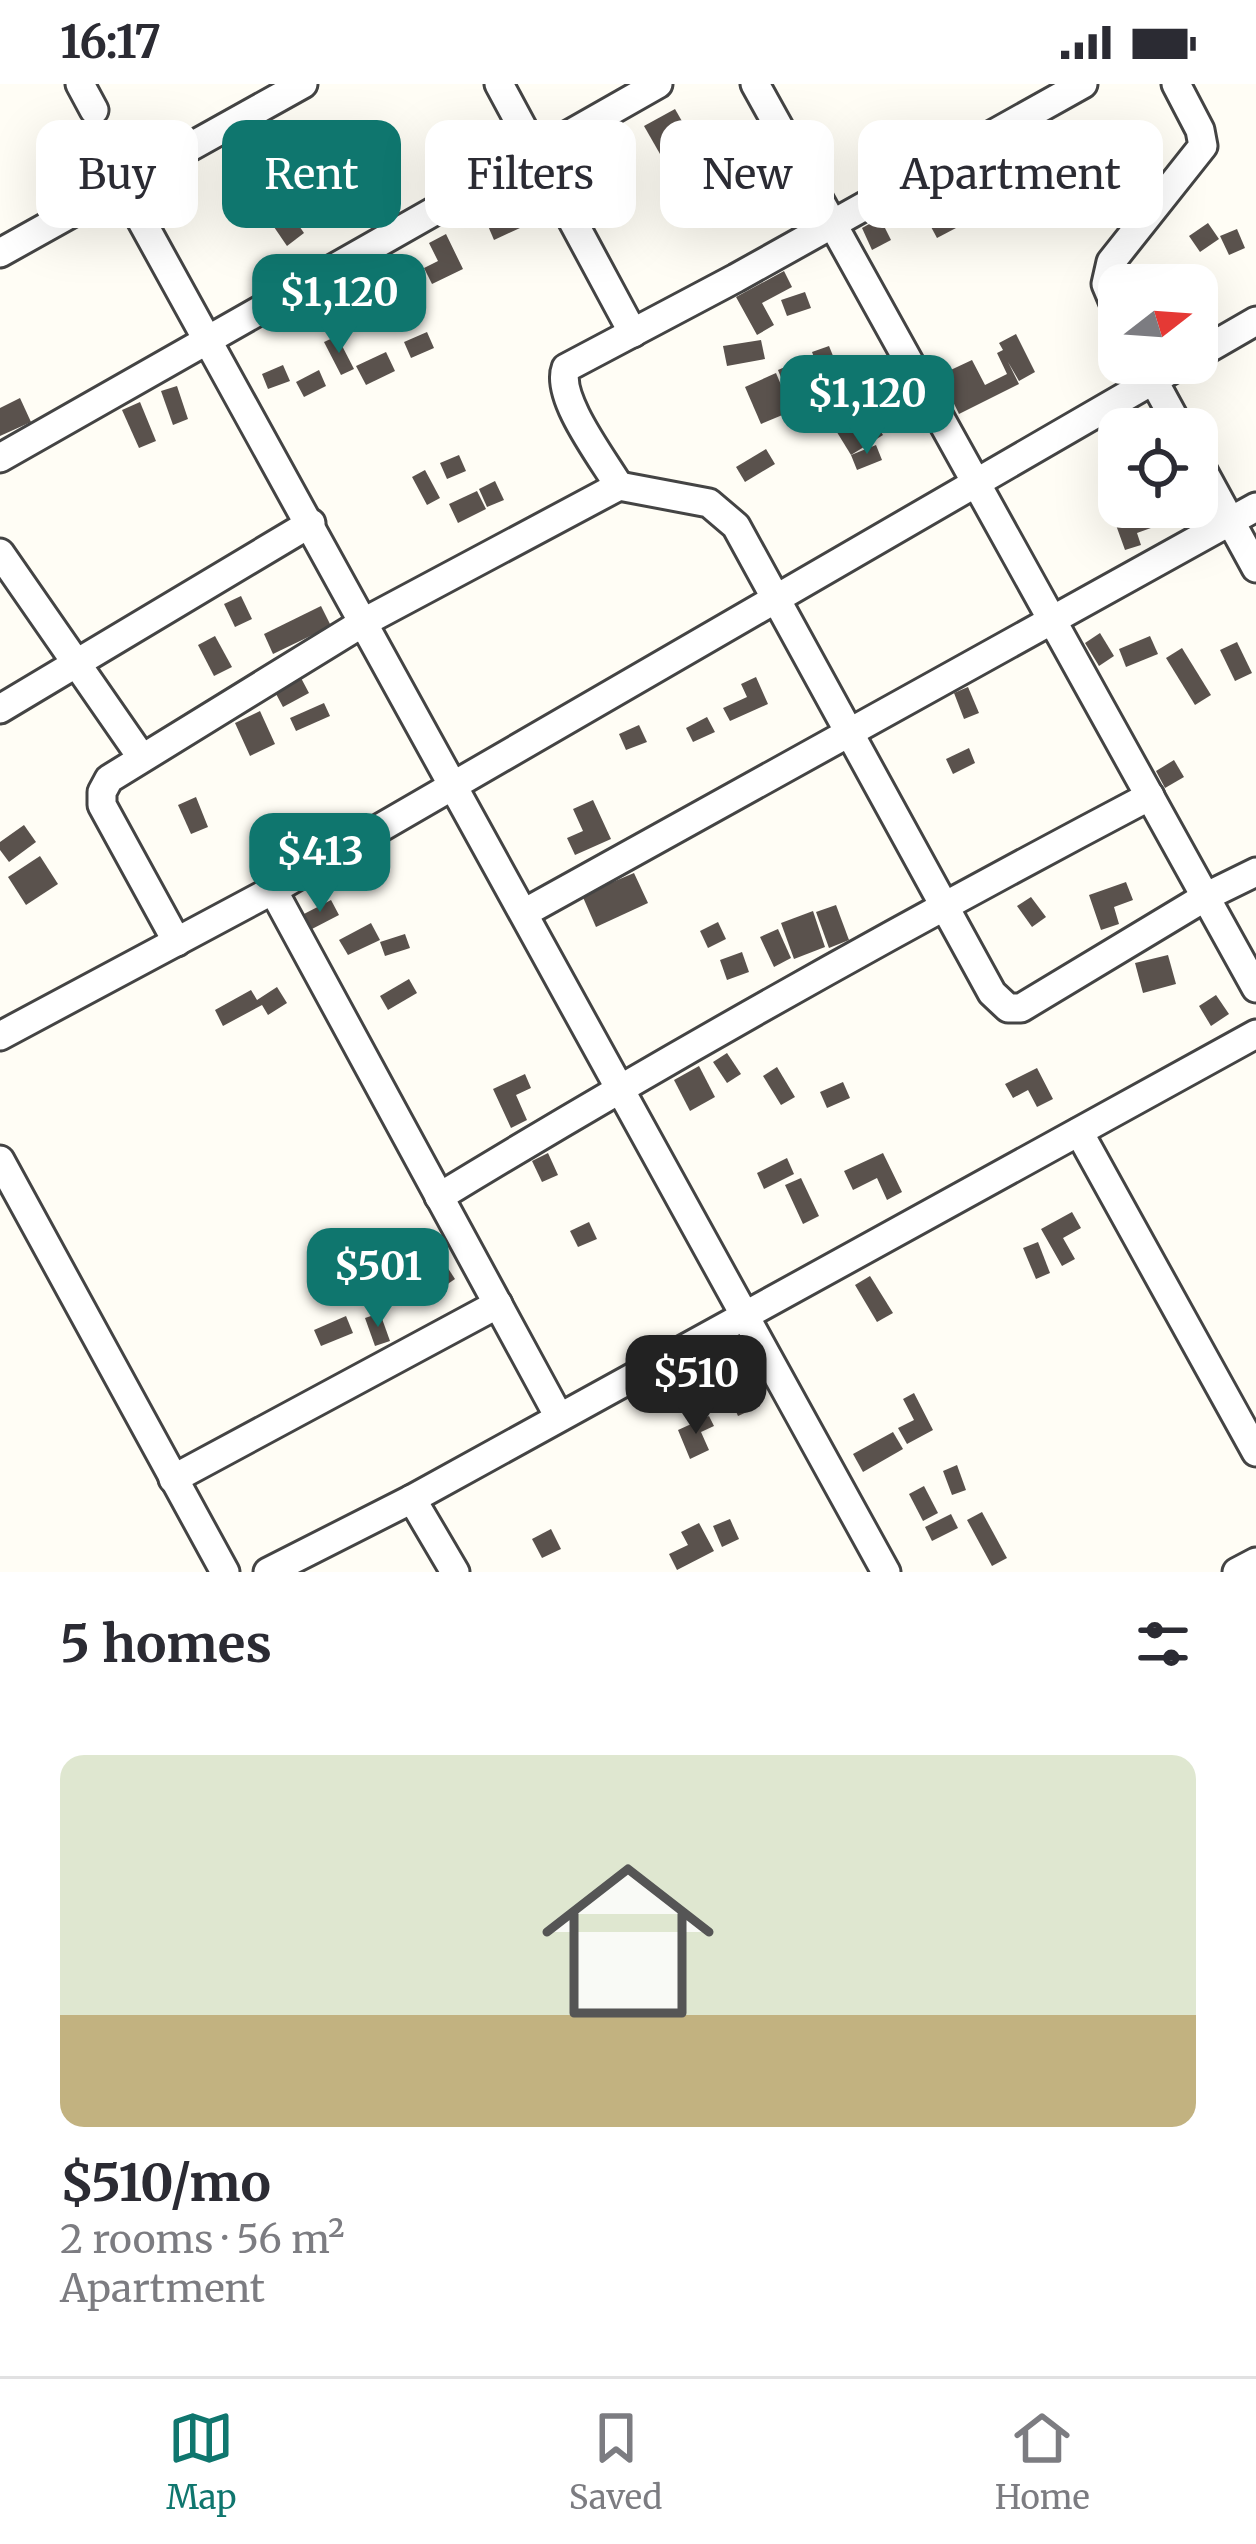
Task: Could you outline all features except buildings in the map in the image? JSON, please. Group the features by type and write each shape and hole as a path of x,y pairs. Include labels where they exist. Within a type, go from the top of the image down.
{"street":[{"path":"80,84 94,110"},
{"path":"198,144 303,84"},
{"path":"499,84 518,120"},
{"path":"596,120 658,84"},
{"path":"755,84 775,120"},
{"path":"834,224 1083,84"},
{"path":"1111,264 1203,146 1200,130 1176,84"},
{"path":"0,458 425,217"},
{"path":"0,253 47,228"},
{"path":"146,228 886,1572"},
{"path":"576,228 633,333"},
{"path":"619,486 567,398 562,376 573,363 826,228"},
{"path":"834,228 979,482 1256,988"},
{"path":"1218,343 1256,321"},
{"path":"0,1036 273,890 979,482 1130,384"},
{"path":"177,942 102,805 109,779 364,622 619,486 709,503 736,526 992,993 1008,1008 1021,1008 1207,896 1256,872"},
{"path":"1218,499 1256,568"},
{"path":"524,913 1256,507"},
{"path":"0,710 310,524"},
{"path":"0,553 142,758"},
{"path":"440,1197 620,1087 945,904 1150,796"},
{"path":"273,890 559,1417"},
{"path":"268,1572 412,1499 1256,1034"},
{"path":"1079,1132 1253,1438"},
{"path":"0,1160 225,1572"},
{"path":"173,1479 498,1304"},
{"path":"412,1499 454,1572"},
{"path":"1238,1572 1256,1562"}]}
